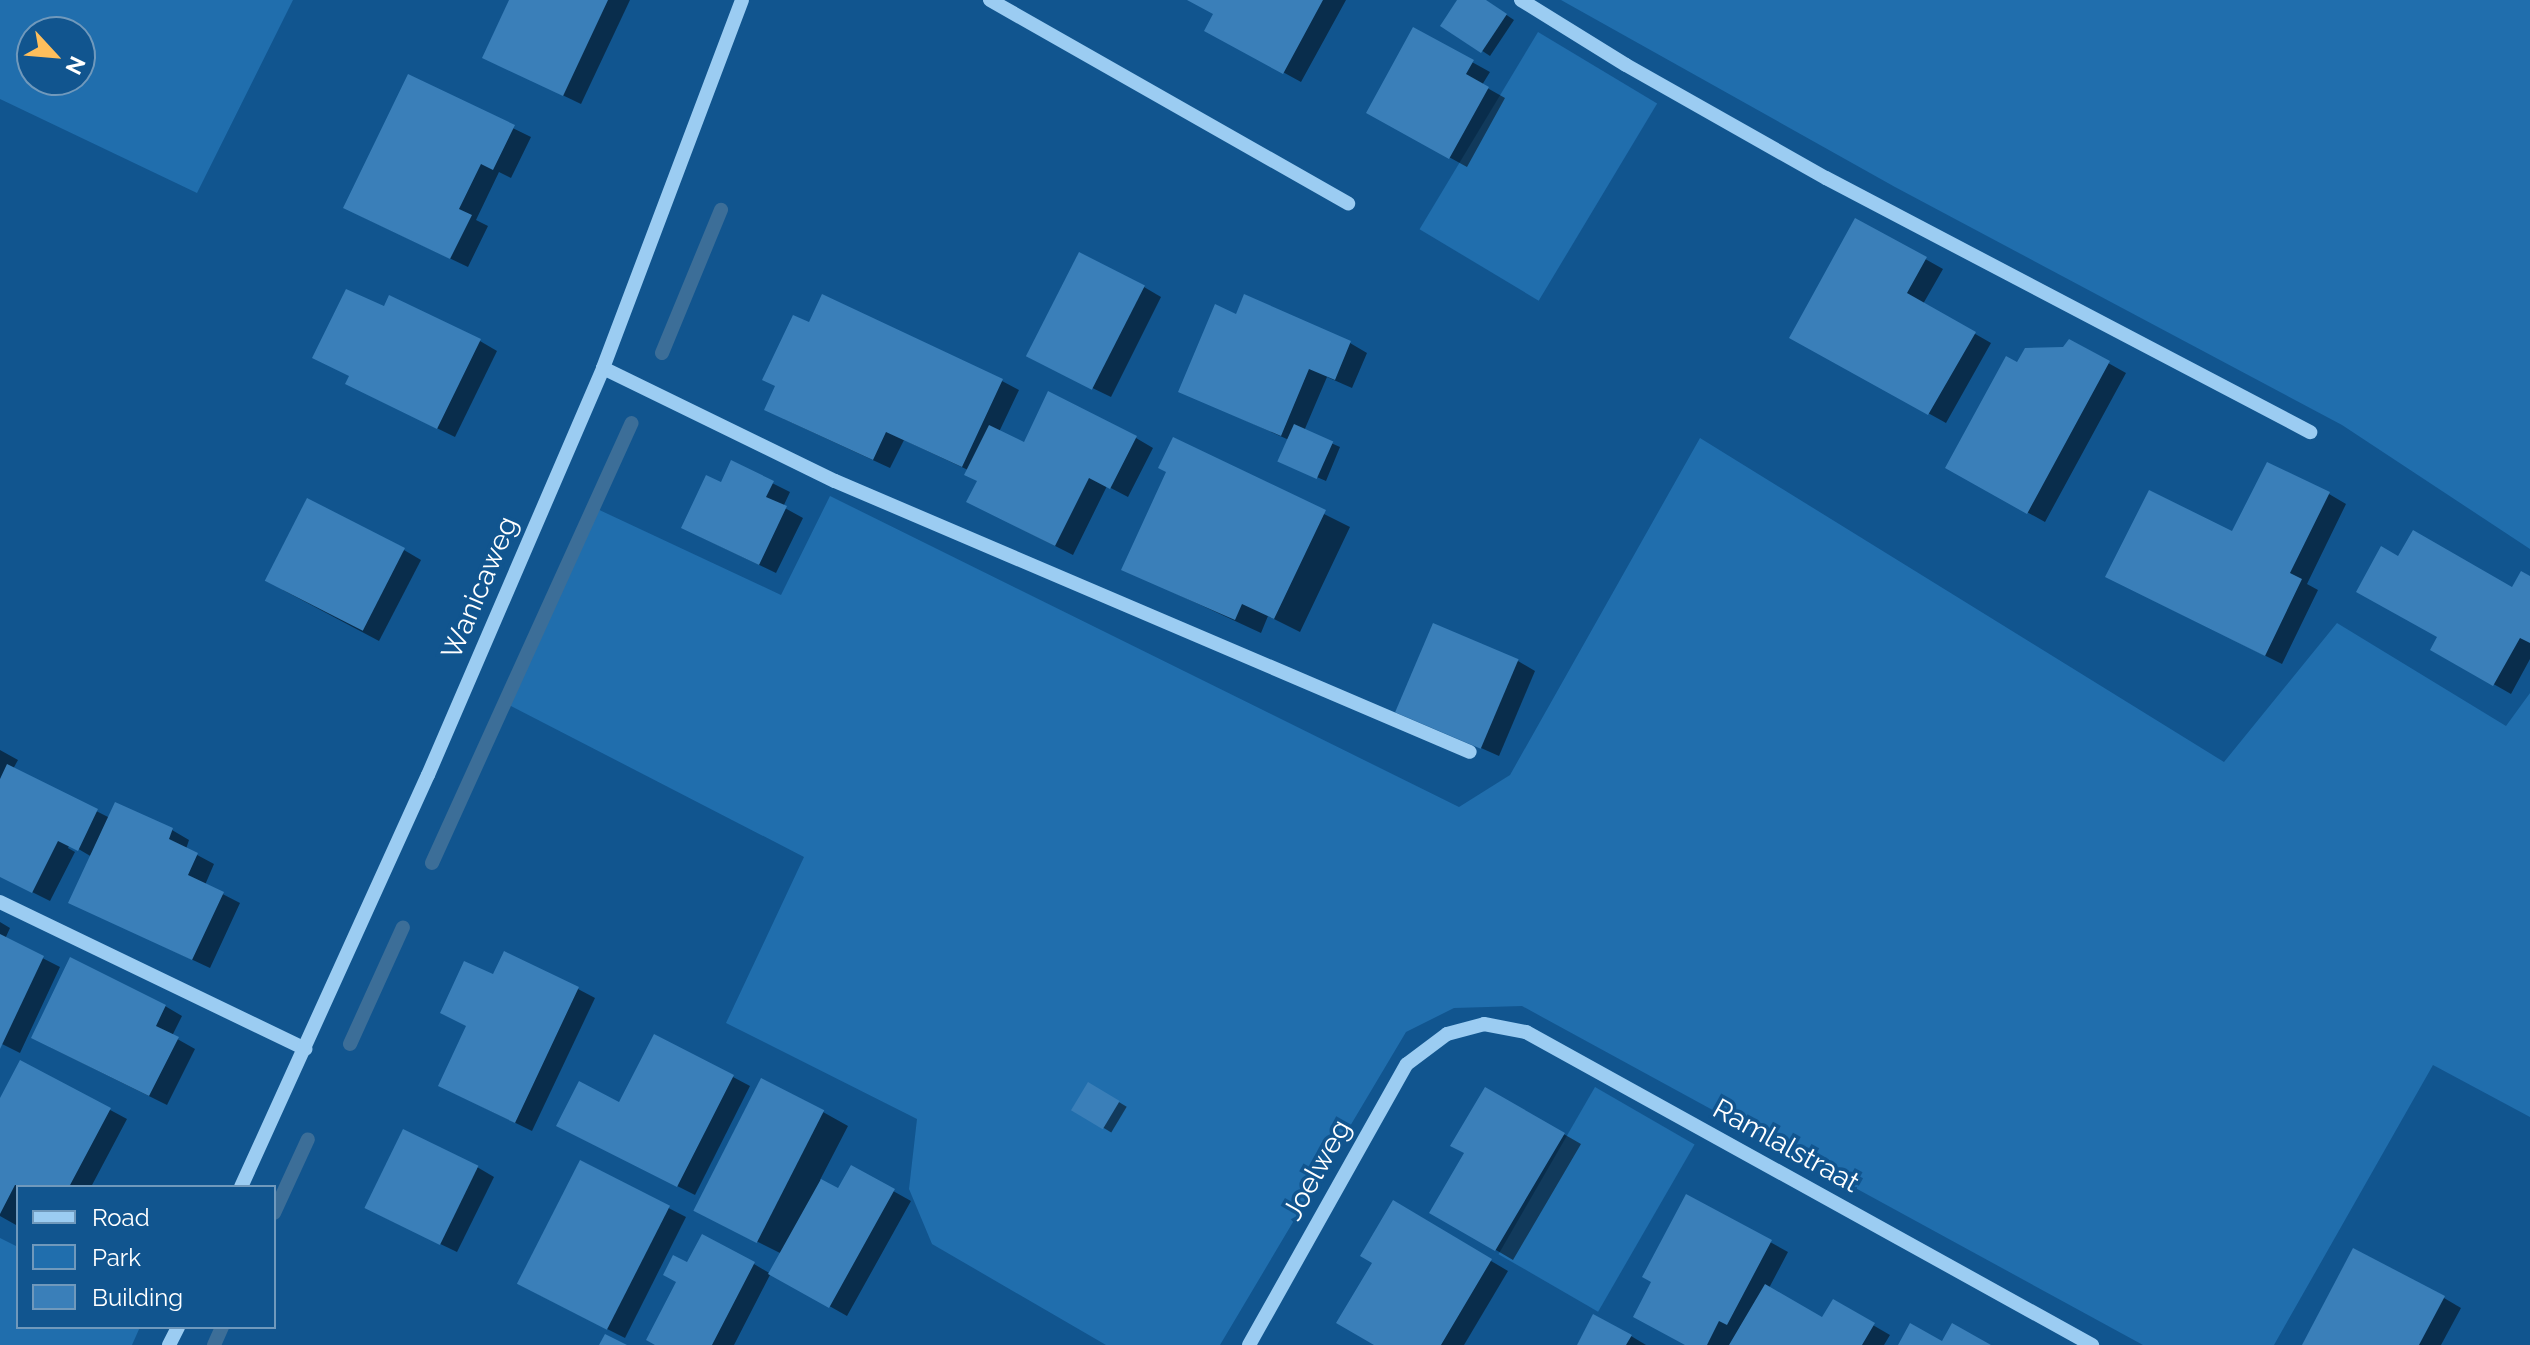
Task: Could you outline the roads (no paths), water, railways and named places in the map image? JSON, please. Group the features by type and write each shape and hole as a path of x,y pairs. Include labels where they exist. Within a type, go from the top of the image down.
{"street":[{"name":"Wanicaweg","path":"242,1185 434,760 603,368 742,0"},
{"path":"990,0 1348,203"},
{"path":"1521,0 1626,65 1826,178 2310,432"},
{"path":"603,368 835,481 1470,752"},
{"path":"0,902 305,1049"},
{"name":"Ramlalstraat","path":"1447,1034 1484,1024 1526,1032 2092,1345"},
{"name":"Joelweg","path":"1249,1345 1407,1064 1447,1034"}],"waterway":[{"path":"662,353 721,210"},
{"path":"432,863 632,423"},
{"path":"350,1044 403,927"},
{"path":"276,1209 308,1139"},
{"path":"214,1345 221,1329"}]}
